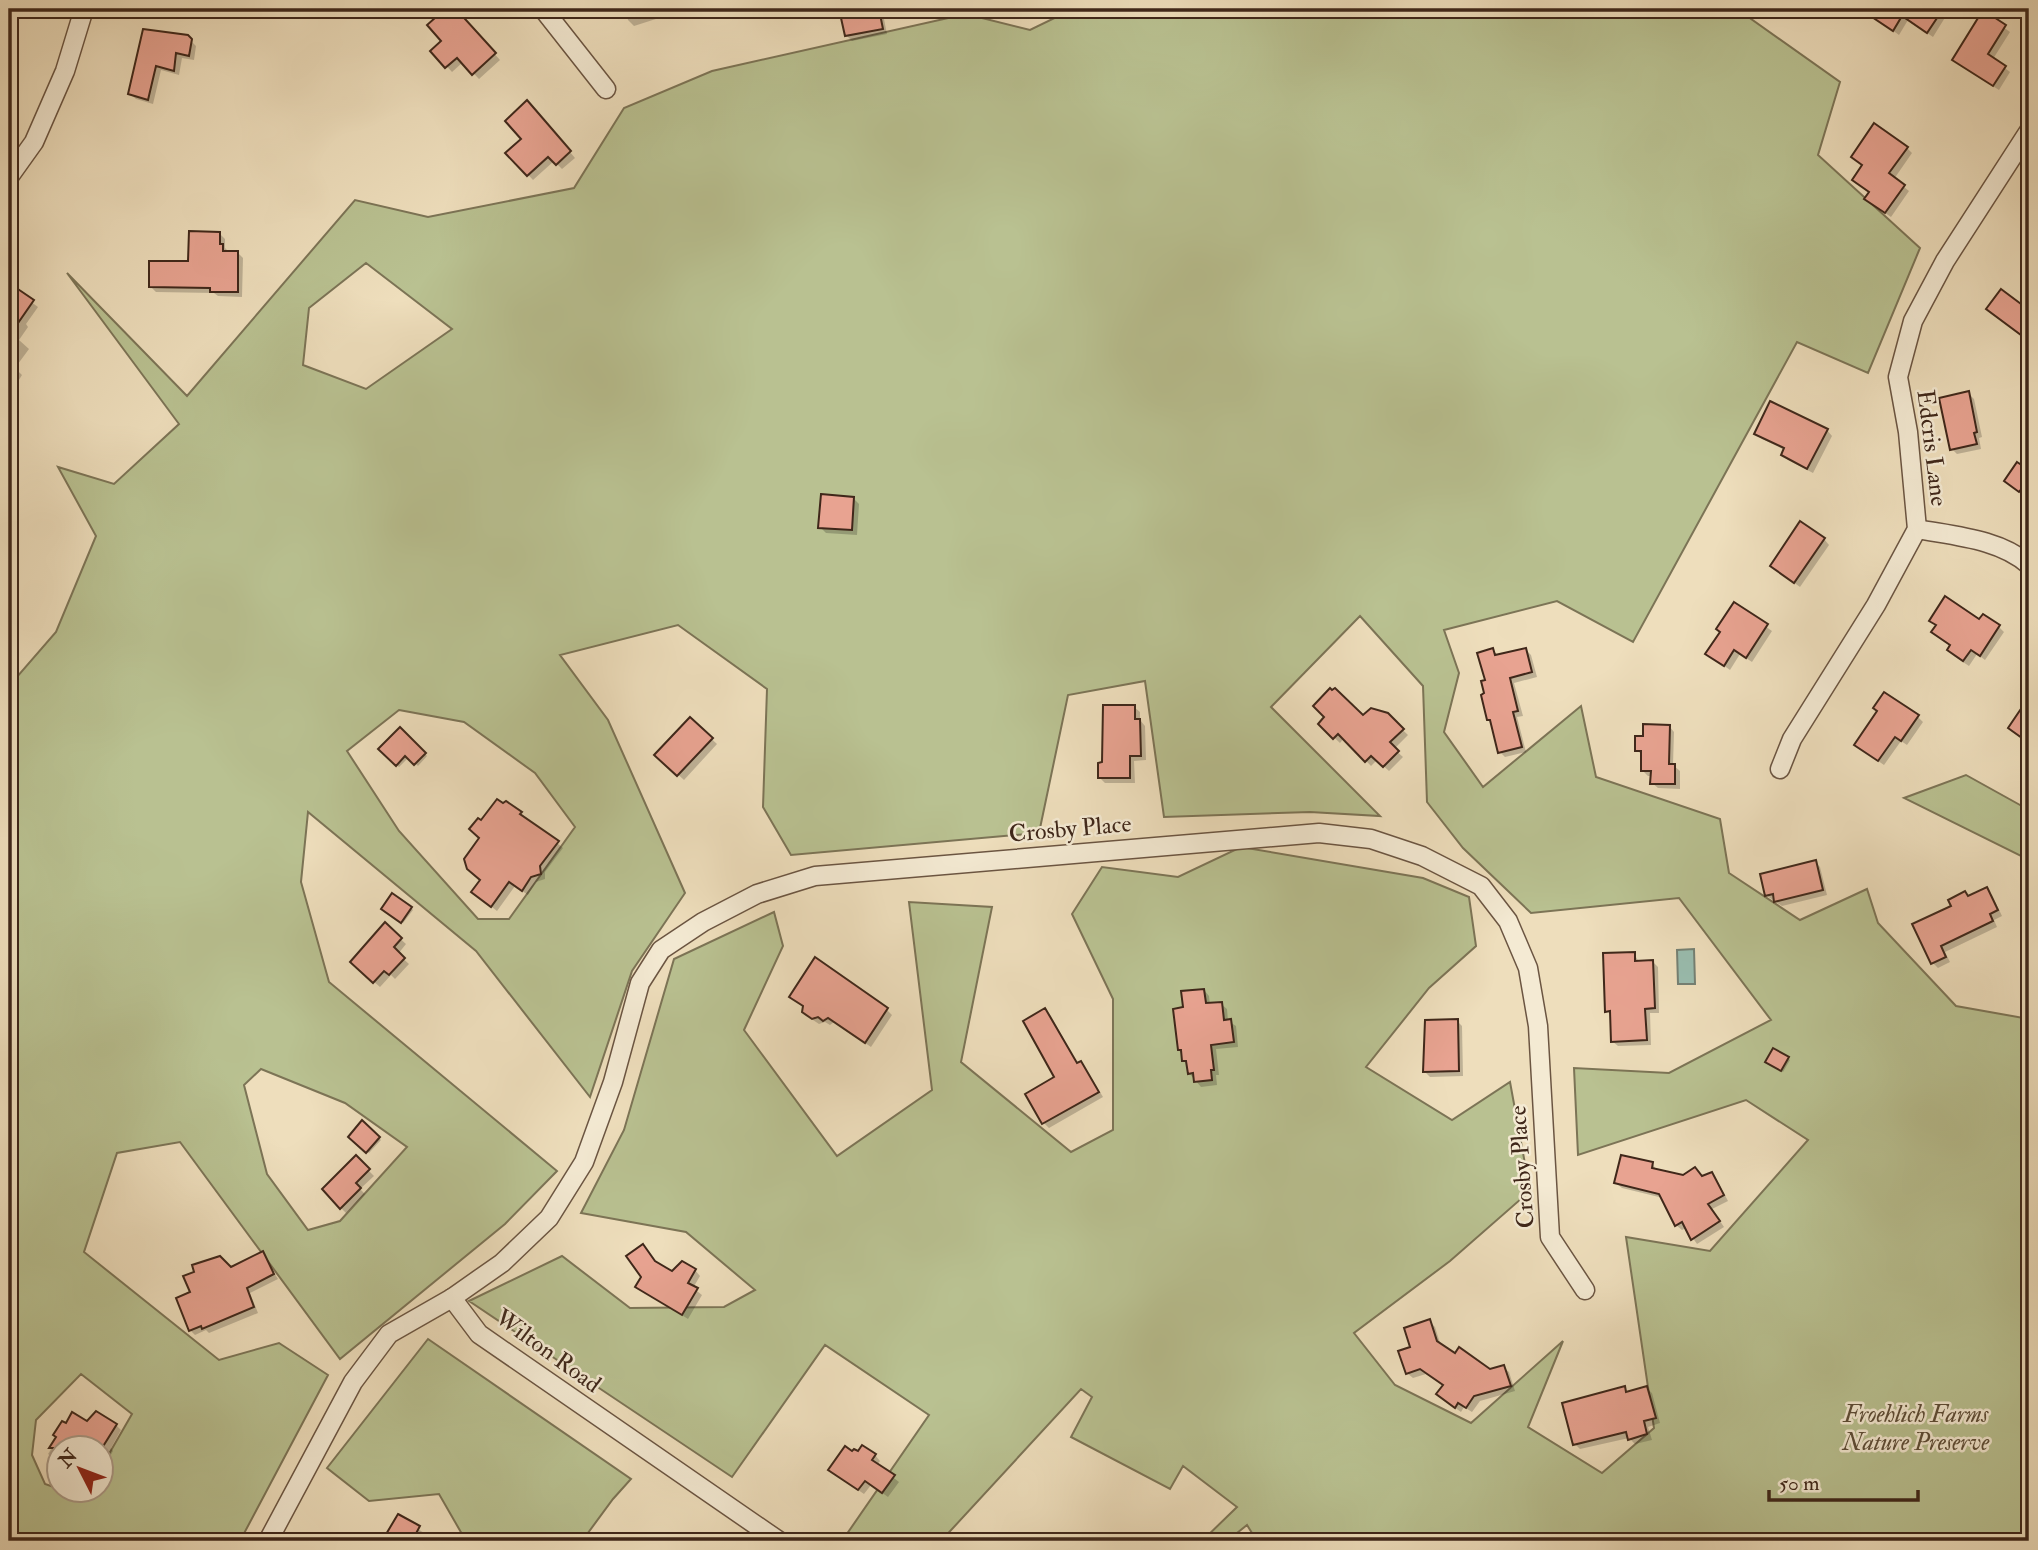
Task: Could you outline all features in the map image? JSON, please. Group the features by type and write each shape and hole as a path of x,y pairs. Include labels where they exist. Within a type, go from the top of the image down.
{"street":[{"path":"9,177 34,142 65,71 83,9"},
{"path":"543,9 606,89"},
{"name":"Edcris Lane","path":"1780,769 1792,739 1876,605 1917,528 1908,432 1898,377 1913,321 1945,261 2029,131"},
{"path":"1917,528 1983,541 2021,558 2029,565"},
{"name":"Crosby Place","path":"452,1298 502,1263 549,1218 584,1162 613,1082 640,983 661,950 719,914 757,894 815,876 1319,834 1371,839 1422,856 1481,886 1508,921 1528,968 1538,1026 1550,1237 1585,1290"},
{"path":"268,1541 353,1382 389,1334 452,1298"},
{"name":"Wilton Road","path":"452,1298 479,1334 779,1541"}],"green space":[{"name":"Froehlich Farms Nature Preserve","path":"1073,9 1737,9 1840,82 1818,155 1920,248 1868,373 1797,342 1633,642 1557,601 1444,630 1459,673 1444,732 1483,787 1581,706 1596,777 1720,819 1729,873 1800,920 1867,889 1878,923 1956,1006 2029,1019 2029,1541 1257,1541 1247,1525 1227,1541 1202,1541 1237,1507 1183,1466 1170,1489 1071,1437 1092,1397 1081,1389 941,1541 842,1541 929,1415 825,1345 732,1477 469,1301 562,1256 630,1308 724,1307 755,1290 686,1232 581,1213 624,1130 674,959 774,912 783,946 744,1030 837,1156 932,1090 909,902 992,907 961,1062 1071,1152 1113,1130 1113,999 1072,914 1102,867 1178,877 1241,847 1423,878 1469,897 1476,946 1429,988 1366,1067 1452,1120 1510,1082 1530,1191 1450,1261 1354,1333 1395,1385 1471,1423 1563,1341 1528,1427 1602,1473 1654,1428 1626,1237 1710,1251 1808,1140 1746,1100 1578,1155 1574,1068 1669,1073 1771,1020 1679,898 1531,913 1463,848 1427,802 1423,686 1360,616 1271,707 1380,816 1310,812 1164,817 1145,681 1068,695 1039,833 791,855 763,807 767,689 678,625 560,655 608,720 685,893 632,971 590,1097 476,951 308,812 301,882 329,982 557,1171 505,1224 340,1359 180,1142 117,1153 84,1252 219,1360 279,1343 328,1375 240,1541 9,1541 9,686 56,632 96,536 58,467 114,484 179,424 67,273 187,396 355,200 428,217 574,188 624,108 712,71 966,14 1030,30","holes":["366,263 452,329 366,389 303,365 309,308","399,710 464,722 535,773 575,827 509,919 478,919 399,831 347,751","261,1069 345,1103 407,1147 340,1221 308,1230 267,1174 244,1085","81,1374 132,1414 116,1442 116,1504 46,1504 46,1484 32,1455 36,1420"]},
{"path":"1966,775 2029,810 2029,860 1904,798"},
{"path":"428,1339 631,1479 582,1541 466,1541 439,1494 369,1501 327,1468"}],"shaded area":[{"path":"1694,949 1695,984 1678,984 1677,950"}],"building":[{"path":"445,9 456,9 496,53 472,75 457,58 445,68 430,51 441,41 427,25"},
{"path":"839,9 879,9 883,29 845,36"},
{"path":"1860,9 1943,9 1927,33 1902,16 1893,31"},
{"path":"1983,10 2006,25 1988,54 2006,66 1993,86 1952,60"},
{"path":"143,29 188,35 192,39 189,56 176,53 174,71 156,66 148,100 128,94"},
{"path":"527,100 571,151 556,165 548,157 527,176 505,153 521,139 505,121"},
{"path":"1874,123 1908,147 1889,173 1905,185 1885,213 1864,199 1869,192 1852,180 1862,165 1851,157"},
{"path":"189,231 220,232 223,251 238,251 238,292 210,292 210,288 149,287 149,261 188,261"},
{"path":"9,283 34,300 9,336"},
{"path":"2001,289 2029,310 2029,341 1986,309"},
{"path":"1969,391 1977,444 1950,450 1939,398"},
{"path":"1770,401 1828,429 1807,469 1781,455 1784,448 1754,434"},
{"path":"2017,462 2029,470 2029,490 2024,486 2019,492 2004,481"},
{"path":"821,494 854,497 852,530 818,528"},
{"path":"1800,521 1825,538 1794,583 1770,566"},
{"path":"1945,596 1979,619 1983,614 2000,625 1980,656 1971,650 1963,661 1947,650 1950,645 1931,632 1936,625 1929,621"},
{"path":"1734,602 1768,624 1746,658 1734,650 1724,666 1705,654 1720,632 1716,629"},
{"path":"1493,648 1495,655 1526,648 1532,672 1510,678 1518,711 1513,712 1522,747 1498,753 1481,695 1484,693 1481,681 1485,680 1477,653"},
{"path":"1330,688 1335,688 1363,715 1371,708 1388,713 1404,729 1390,742 1399,751 1383,767 1371,756 1365,762 1338,734 1333,739 1318,724 1324,717 1313,706"},
{"path":"1884,692 1919,715 1901,741 1895,737 1878,761 1854,745 1877,711 1873,708"},
{"path":"2029,697 2029,743 2008,728"},
{"path":"1103,705 1135,705 1135,719 1140,719 1141,756 1130,756 1130,778 1098,778 1098,763 1102,762"},
{"path":"690,717 713,738 677,776 654,755"},
{"path":"1643,724 1670,725 1669,764 1675,764 1675,784 1650,784 1651,771 1641,771 1641,751 1635,751 1635,736 1643,736"},
{"path":"400,727 426,753 414,765 405,756 396,766 378,749"},
{"path":"497,799 503,803 506,801 559,841 540,866 541,874 531,877 522,891 509,882 491,907 471,892 480,880 467,869 464,859 479,838 469,829 478,818 481,820"},
{"path":"1816,860 1823,890 1774,902 1773,894 1765,896 1760,874"},
{"path":"1987,887 1998,910 1990,914 1993,921 1941,946 1946,957 1931,964 1912,924 1951,906 1948,900 1965,891 1968,896"},
{"path":"392,893 412,907 401,923 381,909"},
{"path":"385,922 402,938 394,947 405,958 389,975 384,971 373,983 350,962"},
{"path":"1635,952 1635,961 1653,960 1655,1008 1645,1009 1647,1040 1611,1042 1610,1011 1605,1012 1603,953"},
{"path":"815,957 888,1008 865,1043 828,1018 823,1021 818,1017 812,1019 802,1012 803,1006 789,997"},
{"path":"1204,989 1206,1003 1222,1002 1224,1020 1231,1019 1234,1042 1211,1045 1214,1070 1211,1070 1212,1080 1194,1082 1193,1073 1188,1074 1186,1061 1182,1061 1181,1050 1178,1050 1173,1009 1183,1007 1181,991"},
{"path":"1045,1008 1077,1063 1081,1061 1099,1092 1042,1124 1025,1094 1054,1077 1023,1021"},
{"path":"1458,1019 1459,1071 1423,1072 1425,1020"},
{"path":"1773,1048 1789,1057 1781,1071 1765,1062"},
{"path":"362,1120 380,1137 366,1153 348,1137"},
{"path":"356,1155 370,1169 356,1183 361,1188 340,1209 322,1189"},
{"path":"1621,1155 1653,1162 1652,1168 1683,1175 1695,1167 1702,1176 1712,1172 1724,1195 1708,1204 1720,1221 1691,1240 1682,1222 1675,1226 1659,1194 1614,1183"},
{"path":"643,1244 655,1261 672,1271 682,1261 696,1269 688,1283 698,1288 682,1315 635,1287 641,1277 626,1256"},
{"path":"263,1251 274,1274 247,1288 254,1307 202,1329 201,1326 189,1331 176,1298 190,1292 183,1276 194,1272 192,1265 220,1256 231,1267"},
{"path":"1430,1319 1437,1341 1455,1353 1459,1347 1490,1369 1504,1365 1511,1386 1474,1396 1466,1408 1458,1403 1455,1408 1436,1394 1443,1385 1420,1369 1406,1374 1398,1351 1410,1347 1404,1328"},
{"path":"1625,1386 1626,1392 1647,1386 1656,1418 1644,1421 1647,1434 1628,1440 1626,1432 1573,1445 1562,1403"},
{"path":"96,1411 117,1424 111,1434 54,1434 62,1421 66,1423 72,1412 87,1421"},
{"path":"862,1445 876,1454 872,1460 895,1475 882,1493 865,1481 858,1490 828,1470 845,1446 852,1451 858,1451"},
{"path":"398,1514 420,1526 412,1541 382,1541"}]}
